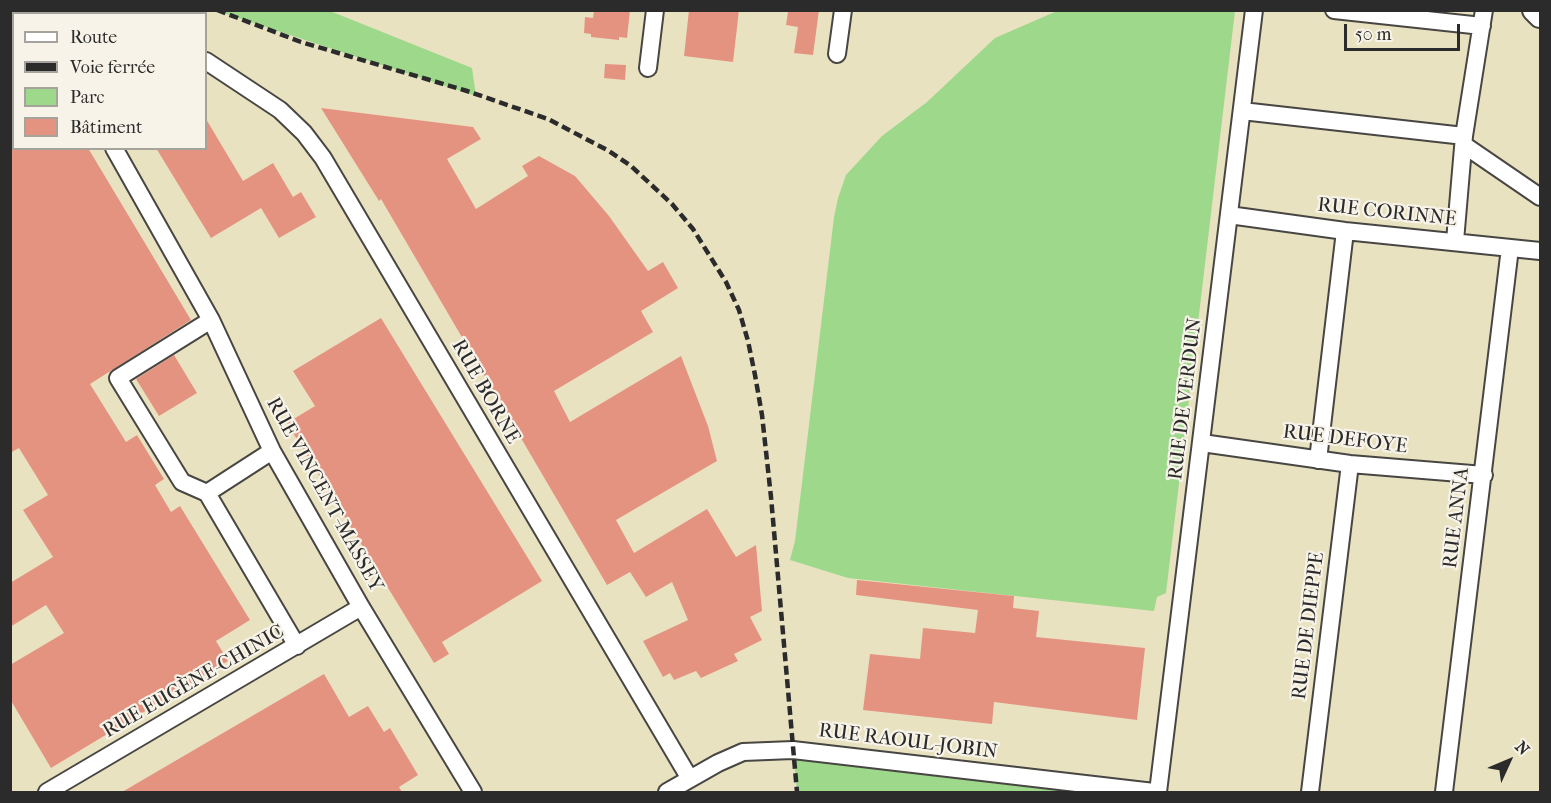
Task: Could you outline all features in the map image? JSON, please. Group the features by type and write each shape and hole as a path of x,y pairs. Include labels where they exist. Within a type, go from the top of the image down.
{"street":[{"path":"648,68 655,10"},
{"path":"837,54 843,10"},
{"name":"RUE DE VERDUN","path":"1156,792 1202,443 1254,10"},
{"path":"1334,10 1483,18 1464,141 1455,241"},
{"path":"1534,10 1540,16"},
{"name":"RUE BORNE","path":"207,62 280,110 304,133 323,158 690,779"},
{"path":"1242,111 1464,141 1540,197"},
{"name":"RUE VINCENT-MASSEY","path":"115,150 211,320 272,451 361,607 473,792"},
{"name":"RUE CORINNE","path":"1228,215 1345,231 1540,251"},
{"path":"1318,460 1345,231"},
{"name":"RUE ANNA","path":"1444,792 1510,248"},
{"path":"211,320 118,378 182,482 207,493 297,646"},
{"name":"RUE DEFOYE","path":"1202,443 1350,464 1484,475"},
{"path":"207,493 272,451"},
{"name":"RUE DE DIEPPE","path":"1310,792 1350,464"},
{"name":"RUE EUGÈNE-CHINIC","path":"47,792 361,607"},
{"name":"RUE RAOUL-JOBIN","path":"667,792 718,763 743,752 794,750 1156,792"}],"green space":[{"path":"217,11 330,11 472,68 476,96"},
{"path":"1057,11 1235,11 1166,593 1157,597 1154,611 848,578 790,560 795,541 834,217 846,175 882,136 927,102 995,38"},
{"path":"793,750 1154,792 797,792"}],"building":[{"path":"594,10 630,10 627,38 619,37 619,40 591,37 591,34 584,33 585,17 593,18"},
{"path":"689,10 739,10 733,62 684,56"},
{"path":"819,10 813,55 794,53 798,27 786,25 788,12"},
{"path":"605,64 626,65 625,80 604,78"},
{"path":"321,108 473,127 481,139 447,159 476,209 528,176 522,166 539,156 575,176 609,216 648,271 663,262 678,288 641,311 653,332 554,391 570,422 681,356 708,426 717,461 616,520 634,553 707,509 736,557 756,545 762,611 750,617 762,640 734,654 738,661 701,678 696,671 674,680 670,673 663,677 643,641 688,620 672,582 646,597 630,572 607,585 381,199 379,201"},
{"path":"207,121 243,181 273,163 293,197 301,192 316,217 279,238 261,208 211,238 157,150 207,150"},
{"path":"10,148 12,150 89,150 191,320 90,384 126,442 137,435 164,479 155,485 171,512 180,506 250,620 216,641 228,661 51,768 10,699 10,665 64,633 46,605 10,627 10,583 53,557 23,510 48,495 19,448 10,453"},
{"path":"381,318 542,581 442,642 449,654 434,663 287,423 315,406 293,371"},
{"path":"174,355 197,393 159,416 136,379"},
{"path":"857,580 1014,596 1013,608 1039,611 1036,637 1145,648 1137,720 994,702 992,724 863,710 870,654 920,659 923,628 975,633 978,610 856,595"},
{"path":"324,674 349,717 368,706 384,732 390,728 418,775 399,787 402,792 122,792"}],"railway":[{"path":"217,10 301,42 467,91 548,119 609,151 631,166 672,204 693,229 726,282 739,310 755,375 771,497 797,792"}]}
